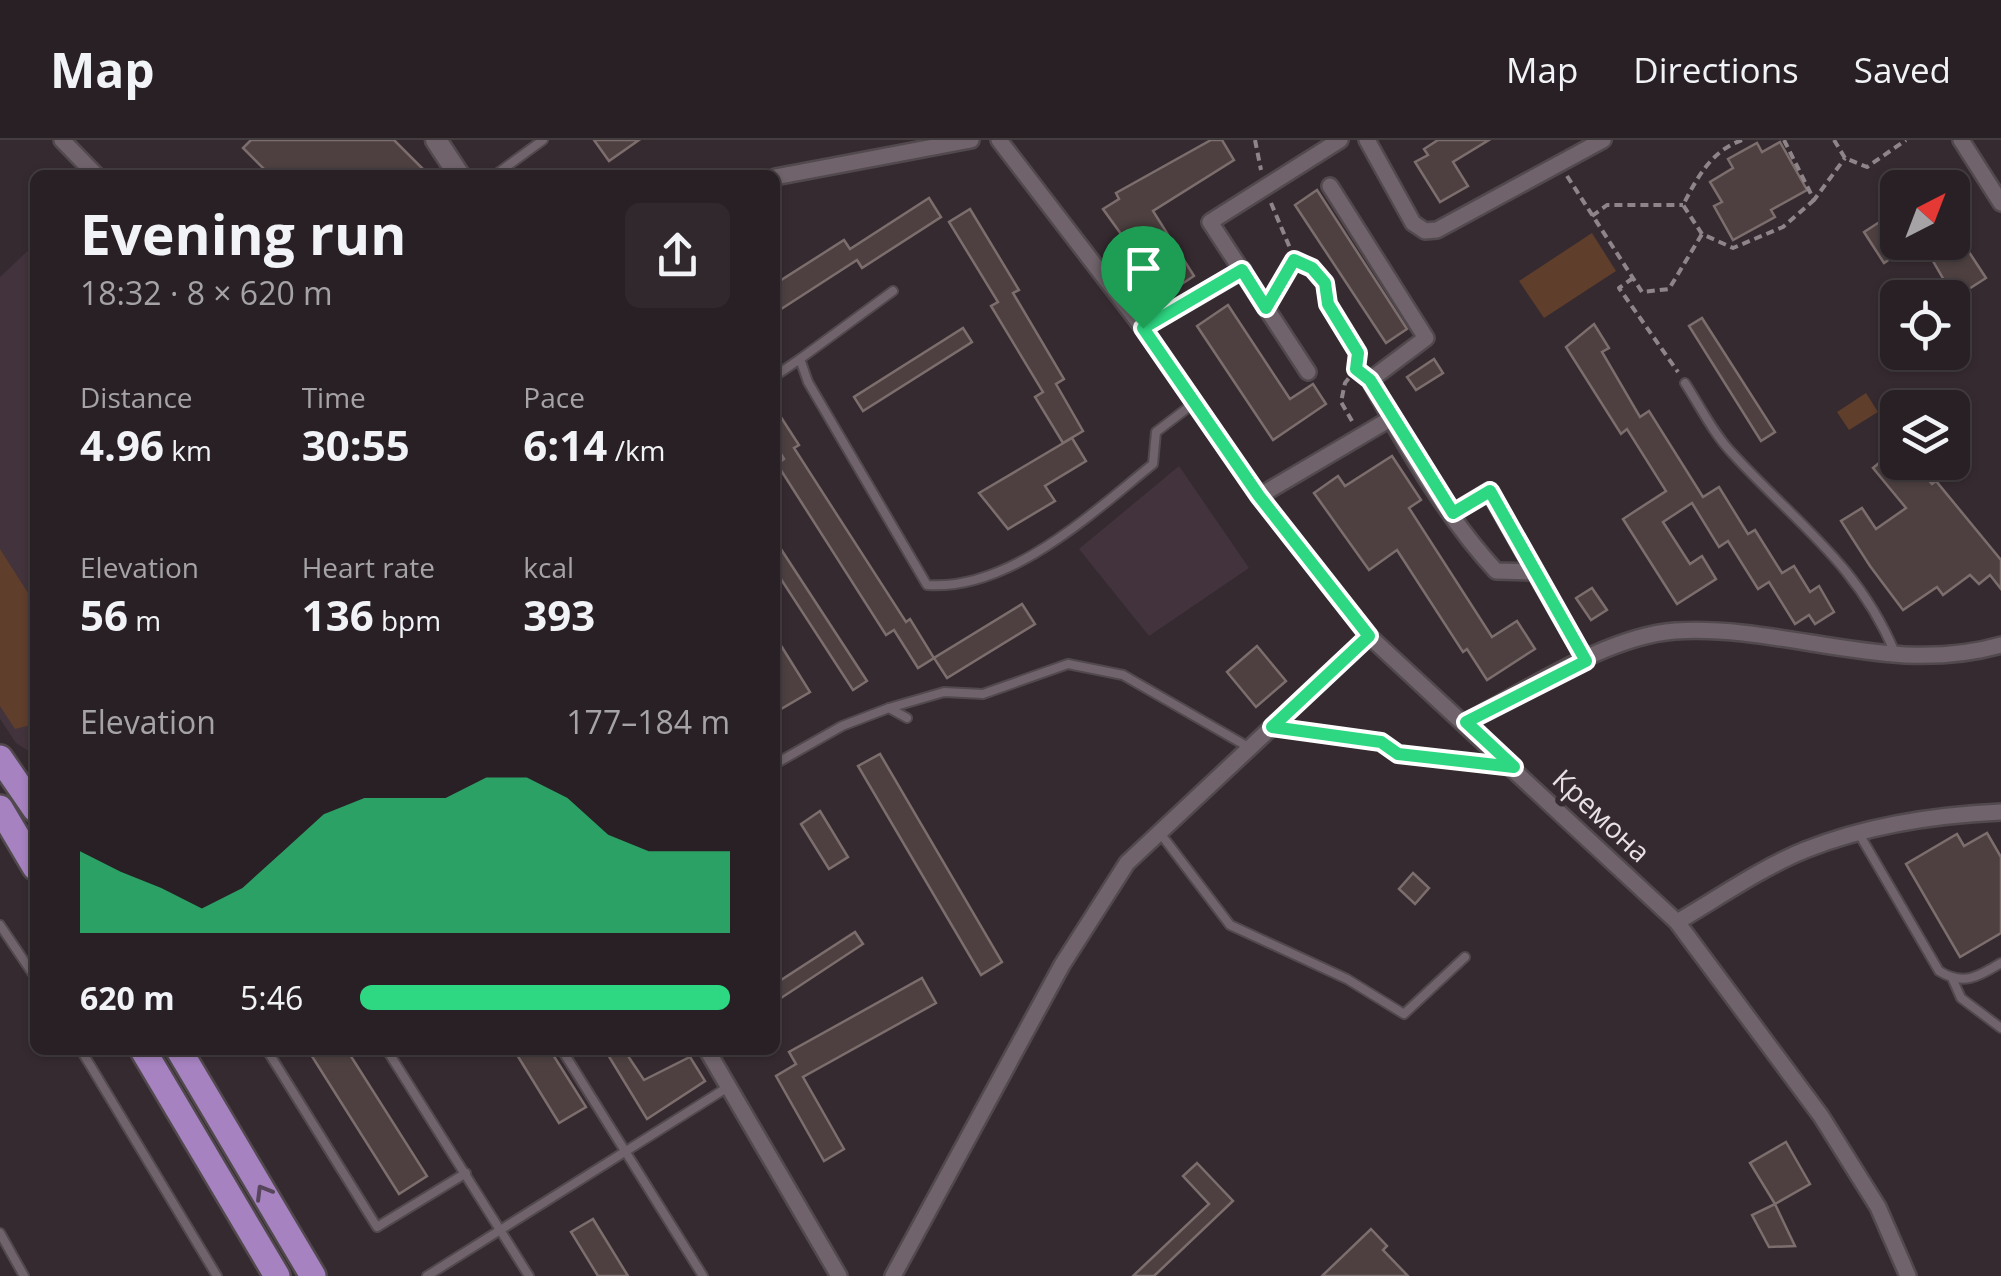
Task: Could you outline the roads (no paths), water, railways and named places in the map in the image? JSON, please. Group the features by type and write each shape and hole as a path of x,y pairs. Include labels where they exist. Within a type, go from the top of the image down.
{"main road":[{"path":"0,758 30,794"},
{"path":"3,812 30,858"},
{"path":"146,1055 276,1276"},
{"path":"181,1055 314,1276"}],"street":[{"path":"62,140 91,170"},
{"path":"436,140 456,170"},
{"path":"780,176 972,140"},
{"name":"Кремона","path":"999,140 1143,328 1259,496 1369,636 1677,922 1821,1116 1878,1206 1908,1276"},
{"path":"1308,372 1210,222 1340,140"},
{"path":"1367,140 1413,223 1425,231 1437,230 1603,140"},
{"path":"1961,140 2001,203"},
{"path":"1330,186 1426,338 1370,380 1390,419 1496,571 1533,572"},
{"path":"1143,328 1242,270"},
{"path":"1259,496 1390,419"},
{"path":"1453,513 1490,491 1586,661"},
{"path":"1466,722 1614,646 1672,632 1738,632 1896,658 2001,645"},
{"path":"893,1276 1090,917 1127,864 1369,636"},
{"path":"3,812 30,799"},
{"path":"1677,922 1802,852 1858,832 1938,815 2001,812"},
{"path":"711,1055 839,1276"}],"lane":[{"path":"502,170 542,140"},
{"path":"780,373 892,291"},
{"path":"800,359 808,382 928,586 958,588 1052,545 1153,464 1156,432 1194,403"},
{"path":"1685,383 1729,450 1826,546 1876,607 1896,658"},
{"path":"780,761 842,726 889,708 944,692 983,694 1068,664 1123,675 1250,748"},
{"path":"889,708 907,718"},
{"path":"1858,832 1939,971 1953,980 1974,979 2001,964"},
{"path":"1160,833 1230,924 1347,980 1404,1014 1465,956"},
{"path":"0,925 30,970"},
{"path":"1953,980 1960,998 2001,1028"},
{"path":"84,1055 217,1276"},
{"path":"270,1055 377,1227 466,1173"},
{"path":"390,1055 529,1276"},
{"path":"565,1055 703,1276"},
{"path":"427,1276 504,1232 729,1086"},
{"path":"0,1234 24,1276"}]}
